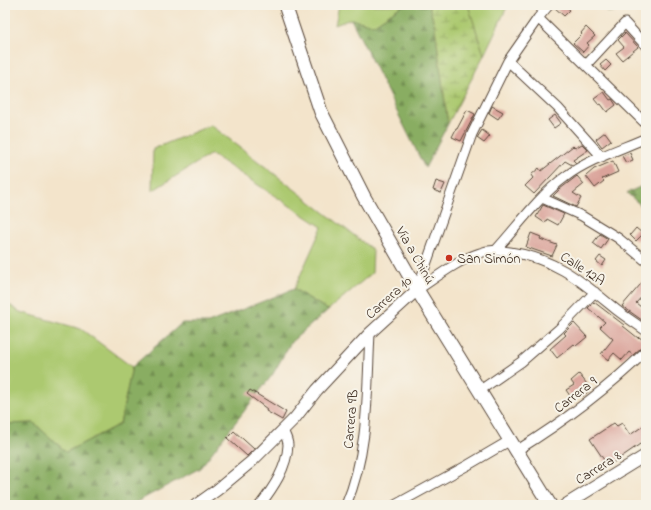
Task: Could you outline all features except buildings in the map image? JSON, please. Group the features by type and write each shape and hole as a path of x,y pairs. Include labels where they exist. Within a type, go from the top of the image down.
{"main road":[{"name":"Vía a Chinú","path":"285,5 321,112 364,197 417,290 550,505"}],"street":[{"path":"417,290 472,134 508,61 549,5"},
{"path":"538,18 646,124"},
{"path":"586,65 625,23 644,41"},
{"path":"508,61 558,108 602,157"},
{"path":"496,250 542,198 565,177 584,165 646,138"},
{"path":"542,198 582,216 618,238 646,260"},
{"name":"Carrera 10","path":"196,505 252,461 295,418 317,390 370,333 417,290 472,256 482,252 496,250"},
{"name":"Calle 12A","path":"496,250 534,257 570,273 646,331"},
{"path":"479,391 521,362 559,329 595,292"},
{"name":"Carrera 9B","path":"346,505 354,488 362,452 370,333"},
{"name":"Carrera 9","path":"395,505 468,465 549,431 606,388 646,352"},
{"path":"260,505 273,489 286,462 288,444 283,430"},
{"name":"Carrera 8","path":"565,505 646,455"}],"green space":[{"path":"339,5 403,5 373,25 351,19 335,25"},
{"path":"403,5 429,5 435,27 448,124 425,168 351,19 373,25"},
{"path":"429,5 468,5 484,55 448,124 435,27"},
{"path":"468,5 508,5 484,55"},
{"path":"608,5 634,5 627,11 607,12"},
{"path":"211,125 373,250 372,273 328,310 294,289 322,227 211,154 152,191 153,149"},
{"path":"646,184 646,210 627,193"},
{"path":"294,289 328,310 291,342 273,374 200,468 131,505 5,505 5,424 34,423 66,452 120,424 132,367 182,323 208,323"},
{"path":"5,302 20,312 81,329 132,367 120,424 66,452 34,423 5,424"}],"place":[{"name":"San Simón","path":"449,258"}]}
